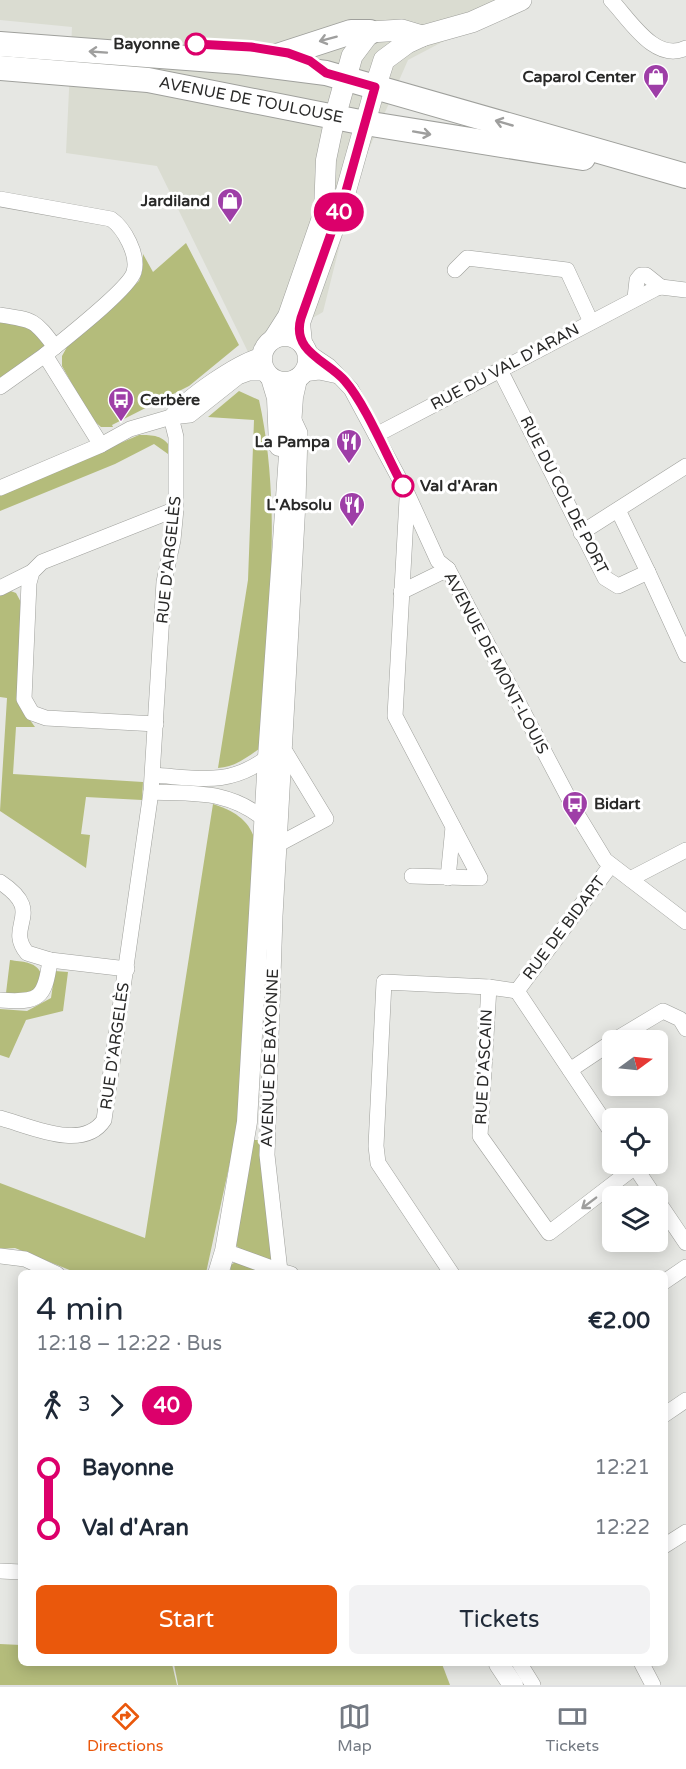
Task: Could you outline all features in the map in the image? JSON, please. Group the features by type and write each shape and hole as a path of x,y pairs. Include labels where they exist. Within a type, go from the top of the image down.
{"main road":[{"path":"375,87 384,60 392,52 422,36 472,22 521,0"},
{"path":"240,62 246,56 271,58 351,32 402,30 422,36"},
{"path":"334,124 352,56 370,32"},
{"name":"AVENUE DE TOULOUSE","path":"0,44 240,62 326,73 581,145 642,166"},
{"name":"AVENUE DE TOULOUSE","path":"0,68 148,80 279,106 334,124 365,123 642,166 686,176"}],"street":[{"path":"611,0 657,49 671,52 686,48"},
{"path":"300,377 308,364 300,323 342,205 375,87"},
{"path":"269,361 288,316 324,212 326,160 334,124"},
{"path":"0,199 111,219 119,225 135,259 130,281 50,351 0,387"},
{"path":"455,270 467,258 567,270 591,322"},
{"name":"RUE DU VAL D'ARAN","path":"376,435 635,298 661,287 686,290"},
{"path":"0,315 30,319 41,328 50,351 101,445"},
{"path":"0,488 101,445 130,429 171,417 190,415 238,377 269,361 286,335 305,347"},
{"name":"AVENUE DE MONT-LOUIS","path":"305,347 341,376 351,389 407,493 438,561 447,569 577,814 605,860 686,922"},
{"path":"269,361 287,382 319,372 341,376"},
{"name":"AVENUE DE BAYONNE","path":"269,361 277,398 288,497 282,530 277,755 264,819 271,843 267,1155 286,1270"},
{"name":"RUE DU COL DE PORT","path":"500,370 605,578 618,586 648,572"},
{"name":"AVENUE DE BAYONNE","path":"219,1270 225,1251 247,1122 277,755 292,416 294,388 300,377"},
{"name":"RUE D'ARGELÈS","path":"0,1118 77,1136 90,1133 101,1125 106,1113 152,792 164,582 173,540 176,509 176,437 171,417"},
{"path":"581,533 686,465"},
{"path":"407,493 395,716 480,879 412,876"},
{"path":"0,588 32,572 42,562 176,509"},
{"path":"618,510 686,656"},
{"path":"401,592 447,569"},
{"path":"32,572 24,699 26,707 32,713 46,718 156,724"},
{"path":"153,775 219,780 245,772 277,755 326,819 271,843"},
{"path":"152,792 216,795 243,804 264,819"},
{"path":"448,878 453,826"},
{"path":"630,879 686,850"},
{"name":"RUE DE BIDART","path":"517,991 611,865"},
{"name":"RUE D'ARGELÈS","path":"0,882 15,892 23,905 20,937 23,948 32,956 127,969"},
{"path":"0,1000 29,1001 40,996 47,983 50,960"},
{"path":"449,1270 378,1163 376,1146 384,982 489,987 517,991 602,1118"},
{"name":"RUE D'ASCAIN","path":"489,987 480,1136 549,1233 624,1174"},
{"path":"632,1030 663,1011 680,1019 686,1029"},
{"path":"570,1070 602,1049"},
{"path":"668,1216 686,1243"},
{"name":"AVENUE DE BAYONNE","path":"225,1251 280,1270"},
{"path":"0,1256 25,1259 48,1270"},
{"path":"668,1279 686,1267"},
{"path":"668,1412 686,1400"},
{"path":"668,1543 686,1532"},
{"path":"0,1571 18,1572"},
{"path":"500,1666 513,1685"},
{"path":"521,1666 533,1685"},
{"path":"643,1666 653,1685"}],"shaded area":[{"path":"0,0 522,0 408,60 357,176 323,312 249,354 157,166 66,153 72,27 0,20"}],"green space":[{"path":"186,243 239,345 189,386 112,425 113,427 101,427 91,418 62,366 62,356 67,347 139,281 143,254 153,272"},
{"path":"0,319 31,324 45,342 44,347 0,380"},
{"path":"239,391 259,400 266,443 271,486 272,530 269,618 259,749 235,764 218,768 248,580 254,420 208,417"},
{"path":"139,435 165,440 171,448 168,454 154,444 115,464 0,511 0,495"},
{"path":"8,590 16,593 23,606 17,702 35,727 16,727 13,774 143,782 142,800 86,797 81,834 90,835 86,868 0,811 7,698 0,697 0,594"},
{"path":"213,804 239,816 249,826 255,840 240,1116 207,1270 70,1270 15,1248 0,1249 0,1183 145,1238"},
{"path":"10,960 28,963 35,966 41,973 34,995 6,993"},
{"path":"55,971 68,972 63,1011 26,1020 9,1058 0,1055 0,1009 27,1011 51,998"},
{"path":"254,1140 263,1140 272,1260 244,1254 235,1244"},
{"path":"238,1260 258,1270 230,1270 231,1265"},
{"path":"0,1644 18,1645 18,1666 172,1666 177,1685 0,1685"},
{"path":"174,1666 443,1666 450,1685 178,1685"}],"bus line":[{"name":"40","path":"196,44 251,47 288,53 310,61 326,73 375,87 356,160 301,318 300,332 302,343 308,352 329,366 351,389 403,486"}],"place":[{"name":"Bayonne","path":"196,44"},
{"name":"Caparol Center","path":"656,100"},
{"name":"Jardiland","path":"230,224"},
{"name":"Cerbère","path":"121,423"},
{"name":"La Pampa","path":"349,465"},
{"name":"Val d'Aran","path":"403,486"},
{"name":"L'Absolu","path":"352,528"},
{"name":"Bidart","path":"575,827"}]}
